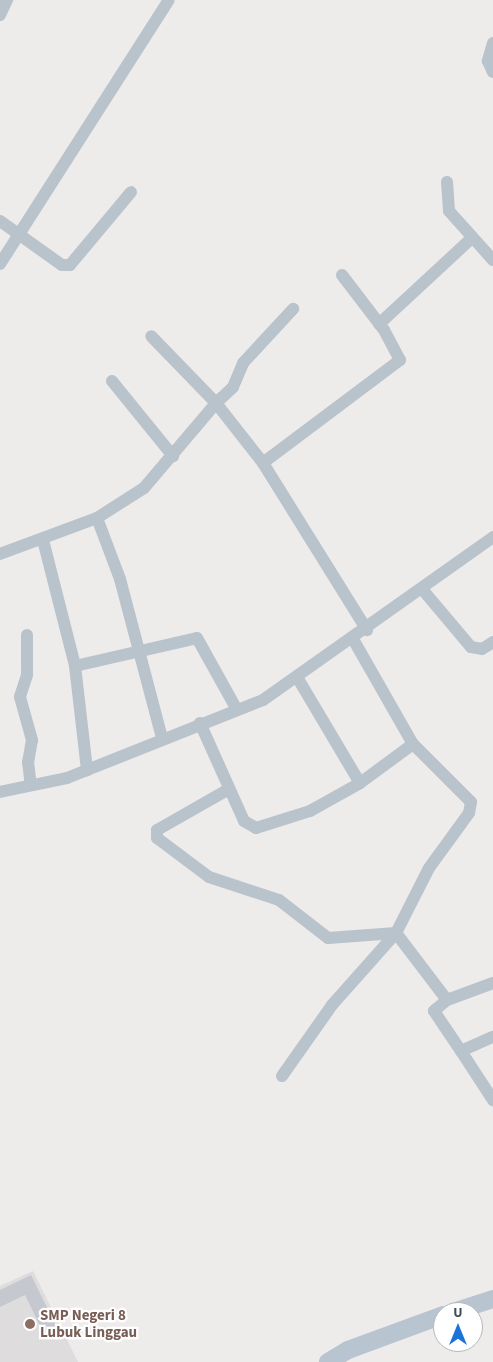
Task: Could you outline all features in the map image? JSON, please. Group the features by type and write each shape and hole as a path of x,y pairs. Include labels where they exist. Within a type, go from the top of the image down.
{"street":[{"path":"0,15 7,0"},
{"path":"0,264 169,0"},
{"path":"493,43 488,61 493,72"},
{"path":"447,182 449,211 493,260"},
{"path":"0,221 62,265 70,265 131,192"},
{"path":"380,324 472,238"},
{"path":"263,463 398,363 397,350 380,324 342,275"},
{"path":"0,554 43,540 98,518 144,488 216,403 233,387 243,363 293,309"},
{"path":"151,336 216,403 263,463 367,630"},
{"path":"112,381 173,456"},
{"path":"98,518 139,651 162,738"},
{"path":"0,792 87,770 162,738 264,700 367,630 493,538"},
{"path":"43,540 74,666 87,770"},
{"path":"422,589 471,647 482,649 493,642"},
{"path":"27,635 27,675 20,696 32,740 28,762 31,785"},
{"path":"74,666 197,638 237,710"},
{"path":"282,1076 332,1005 396,933 429,868 472,807 413,744 354,639"},
{"path":"297,677 360,784"},
{"path":"200,724 244,821 256,828 310,811 360,784 413,744"},
{"path":"229,789 157,830 157,838 209,877 279,900 328,938 396,933"},
{"path":"396,933 448,1000"},
{"path":"493,983 448,1000 434,1011 493,1100"},
{"path":"462,1051 493,1037"},
{"path":"328,1362 348,1350 433,1319"}],"shaded area":[{"name":"SMP Negeri 8 Lubuk Linggau","path":"33,1271 78,1362 0,1362 0,1286"}],"building":[{"path":"31,1275 58,1330 45,1336 25,1295 0,1307 0,1290"}],"place":[{"name":"SMP Negeri 8 Lubuk Linggau","path":"30,1324"}]}
